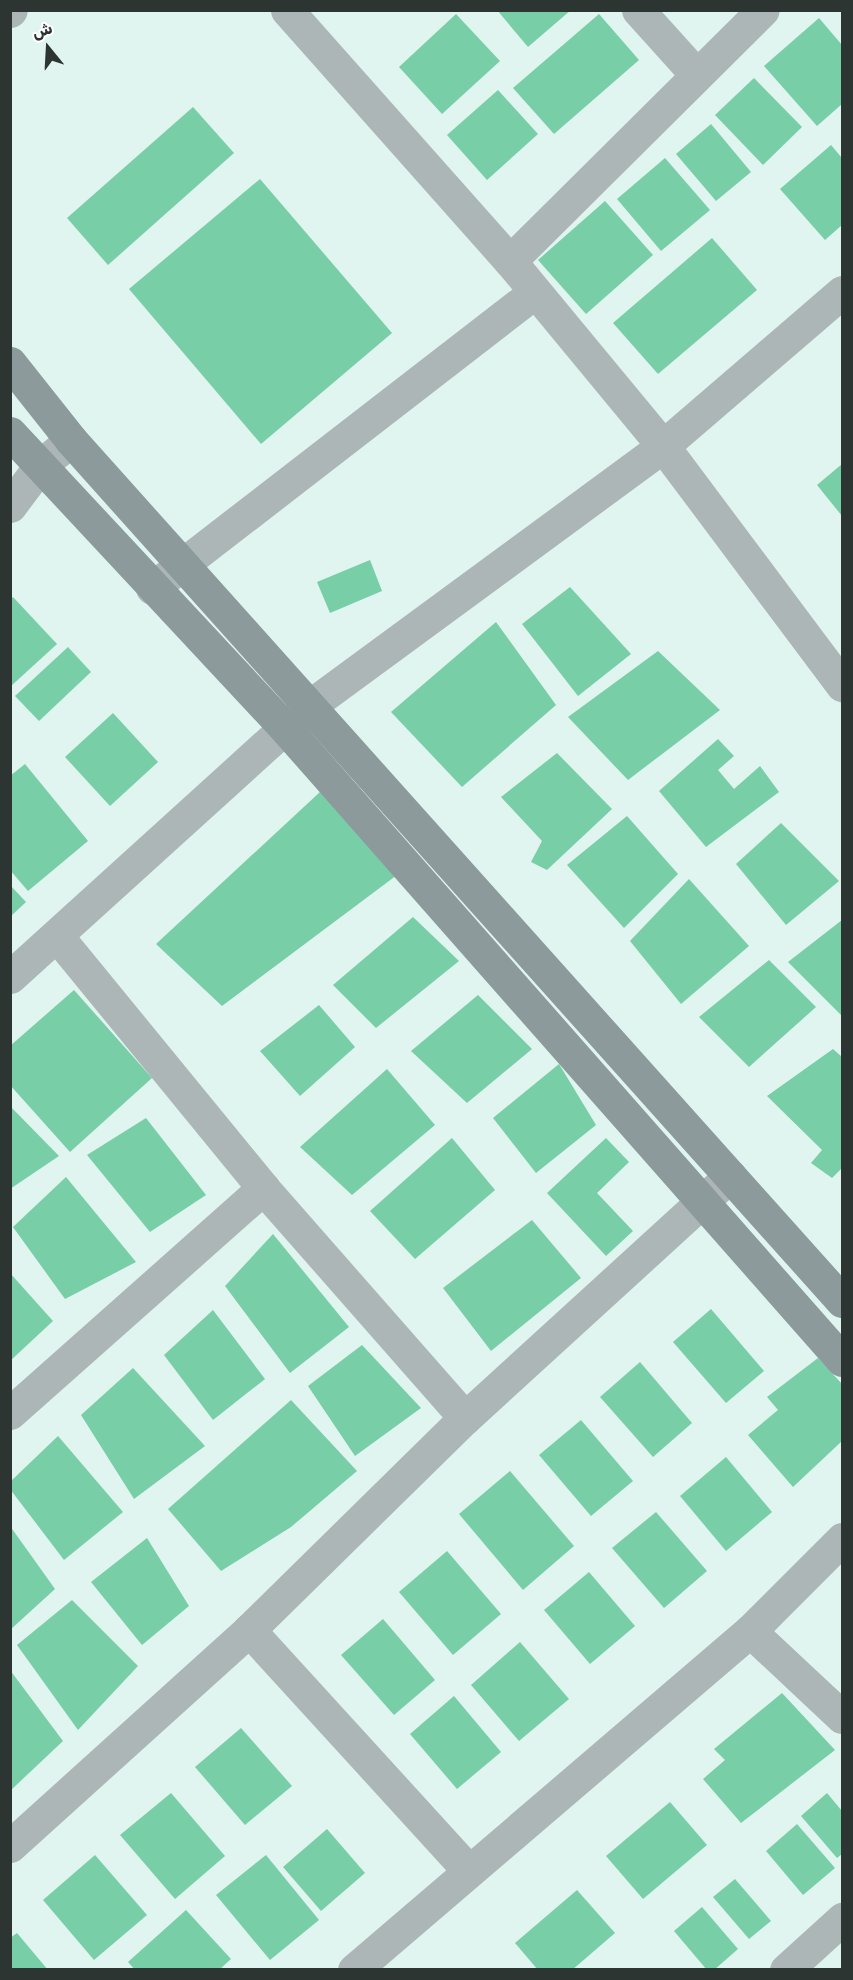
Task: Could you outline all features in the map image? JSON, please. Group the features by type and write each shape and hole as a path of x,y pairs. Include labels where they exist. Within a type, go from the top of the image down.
{"street":[{"path":"287,10 510,261 663,446 843,685"},
{"path":"638,10 694,73"},
{"path":"510,261 694,73 762,10"},
{"path":"152,588 536,292"},
{"path":"10,977 297,718 663,446 843,292"},
{"path":"10,363 70,440 183,562 297,718 703,1200 843,1360"},
{"path":"10,433 152,588 297,718 730,1176 843,1301"},
{"path":"10,506 40,466 70,440"},
{"path":"57,936 262,1188 465,1418"},
{"path":"10,1846 249,1630 465,1418 730,1176"},
{"path":"10,1413 262,1188"},
{"path":"354,1970 467,1869 750,1631 843,1539"},
{"path":"249,1630 467,1869"},
{"path":"750,1631 843,1717"},
{"path":"786,1970 843,1918"}],"building":[{"path":"497,10 571,10 528,47"},
{"path":"456,14 500,61 442,114 399,67"},
{"path":"599,14 639,60 554,134 513,88"},
{"path":"819,18 842,45 842,104 817,126 764,66"},
{"path":"754,78 802,127 763,165 715,115"},
{"path":"498,90 538,134 487,180 447,135"},
{"path":"193,107 234,153 108,265 67,218"},
{"path":"711,124 751,172 716,201 676,154"},
{"path":"831,145 842,158 842,225 825,240 780,189"},
{"path":"665,158 710,210 661,251 617,199"},
{"path":"260,179 392,333 261,444 129,289"},
{"path":"605,201 653,255 586,314 538,260"},
{"path":"712,238 757,290 658,374 613,323"},
{"path":"842,464 842,516 817,485"},
{"path":"370,560 382,591 330,613 317,582"},
{"path":"570,587 631,654 578,696 522,624"},
{"path":"13,597 57,644 10,687 10,600"},
{"path":"496,622 556,705 462,787 391,712"},
{"path":"68,647 91,672 39,721 15,696"},
{"path":"658,651 720,710 628,780 568,717"},
{"path":"113,713 158,762 110,806 65,757"},
{"path":"718,739 734,756 718,770 734,789 760,766 779,792 706,847 659,791"},
{"path":"557,753 612,809 547,870 531,862 542,841 501,797"},
{"path":"25,764 88,841 28,891 10,870 10,776"},
{"path":"320,792 397,875 222,1006 156,944"},
{"path":"627,816 678,874 624,928 567,865"},
{"path":"781,823 839,881 786,925 736,864"},
{"path":"689,879 749,946 681,1004 630,941"},
{"path":"10,885 26,902 10,917"},
{"path":"413,917 459,961 376,1028 333,985"},
{"path":"842,920 842,1016 788,962"},
{"path":"769,960 816,1007 749,1067 699,1017"},
{"path":"74,990 152,1078 70,1152 10,1085 10,1046"},
{"path":"478,995 532,1049 467,1103 411,1051"},
{"path":"319,1005 355,1047 300,1096 260,1051"},
{"path":"833,1049 842,1057 842,1168 832,1178 811,1163 822,1150 767,1096"},
{"path":"559,1064 596,1125 536,1173 493,1118"},
{"path":"387,1069 435,1125 352,1195 300,1147"},
{"path":"10,1106 59,1156 10,1189"},
{"path":"146,1118 206,1195 150,1232 87,1155"},
{"path":"452,1138 495,1190 415,1259 370,1211"},
{"path":"606,1138 629,1162 597,1193 633,1231 606,1256 547,1193"},
{"path":"66,1177 136,1262 65,1299 13,1227"},
{"path":"532,1220 581,1278 491,1351 443,1288"},
{"path":"273,1234 349,1327 290,1373 225,1286"},
{"path":"10,1273 53,1321 10,1361"},
{"path":"711,1309 764,1371 726,1403 673,1342"},
{"path":"213,1310 265,1379 213,1420 164,1355"},
{"path":"362,1345 421,1408 355,1456 308,1386"},
{"path":"818,1358 842,1384 842,1441 793,1487 748,1435 778,1410 767,1397"},
{"path":"640,1362 692,1423 653,1457 600,1397"},
{"path":"133,1368 205,1446 134,1499 81,1415"},
{"path":"291,1400 357,1471 291,1527 221,1571 168,1509"},
{"path":"581,1420 633,1481 591,1516 539,1455"},
{"path":"58,1436 123,1512 64,1560 10,1489 10,1482"},
{"path":"726,1457 772,1512 726,1551 680,1496"},
{"path":"510,1471 574,1546 523,1590 459,1514"},
{"path":"656,1512 707,1571 664,1608 612,1548"},
{"path":"10,1526 55,1589 10,1630"},
{"path":"147,1538 189,1606 142,1645 91,1582"},
{"path":"447,1551 501,1614 453,1655 399,1592"},
{"path":"589,1572 635,1626 590,1664 544,1610"},
{"path":"72,1600 138,1666 78,1730 17,1645"},
{"path":"383,1619 435,1680 394,1715 341,1655"},
{"path":"520,1642 569,1699 519,1741 471,1685"},
{"path":"10,1670 63,1741 10,1791"},
{"path":"782,1693 835,1750 741,1823 703,1779 725,1760 714,1749"},
{"path":"454,1696 501,1752 457,1789 410,1734"},
{"path":"241,1728 292,1786 245,1825 195,1767"},
{"path":"171,1793 225,1856 175,1899 120,1835"},
{"path":"827,1793 842,1811 842,1854 837,1858 801,1816"},
{"path":"670,1802 707,1845 643,1899 606,1856"},
{"path":"797,1824 835,1868 803,1895 766,1851"},
{"path":"327,1829 365,1873 321,1911 283,1867"},
{"path":"95,1855 147,1915 94,1960 43,1900"},
{"path":"266,1855 319,1920 270,1960 216,1895"},
{"path":"735,1879 771,1921 749,1939 713,1897"},
{"path":"577,1890 615,1933 572,1970 538,1970 515,1943"},
{"path":"702,1907 738,1949 714,1970 707,1970 674,1931"},
{"path":"186,1910 231,1959 219,1970 135,1970 128,1962"},
{"path":"17,1933 48,1970 10,1970 10,1938"}]}
